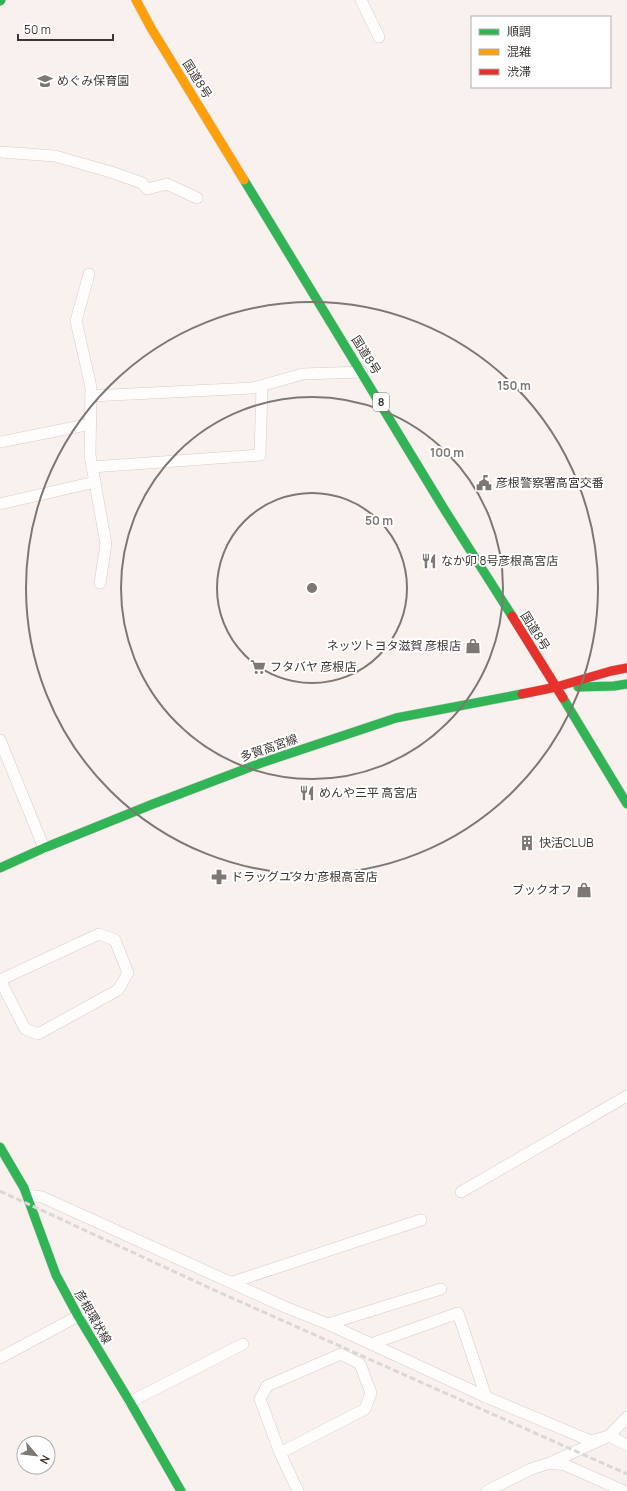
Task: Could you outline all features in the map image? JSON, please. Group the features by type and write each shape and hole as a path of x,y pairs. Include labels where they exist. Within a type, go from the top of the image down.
{"main road":[{"name":"国道8号","path":"136,0 155,35 362,372 446,512 556,687 627,804"},
{"path":"556,687 611,671 627,668"},
{"path":"556,687 614,686 627,684"},
{"name":"多賀高宮線","path":"0,868 44,848 153,804 261,763 396,718 556,687"},
{"name":"彦根環状線","path":"0,1147 27,1195 56,1274 78,1316 181,1491"}],"street":[{"path":"361,0 379,37"},
{"path":"0,152 55,156 142,183 146,189 167,184 197,198"},
{"path":"89,274 76,321 91,387 90,454 106,544 100,583"},
{"path":"91,396 253,388 303,374 362,372"},
{"path":"92,467 260,455 262,386"},
{"path":"0,442 90,424"},
{"path":"0,504 95,482"},
{"path":"0,740 44,848"},
{"path":"99,934 115,940 128,973 118,990 38,1034 25,1029 0,980 99,934"},
{"path":"461,1192 627,1096"},
{"path":"27,1195 42,1196 285,1307 328,1324 486,1397 591,1441 609,1436 627,1445"},
{"path":"233,1282 421,1220"},
{"path":"328,1324 441,1289"},
{"path":"371,1344 458,1313 486,1397"},
{"path":"0,1358 78,1316"},
{"path":"130,1402 243,1344"},
{"path":"280,1453 365,1409 371,1393 360,1364 341,1354 267,1386 260,1399 280,1453 298,1491"},
{"path":"487,1491 530,1469 550,1463 609,1436 627,1417"},
{"path":"550,1463 565,1465 624,1491"}],"railway":[{"path":"0,1191 214,1290 627,1474"}],"traffic: fast":[{"path":"244,180 446,512 512,616"},
{"path":"578,687 614,686 627,684"},
{"path":"0,868 44,848 153,804 261,763 396,718 522,694"},
{"path":"563,698 627,804"},
{"path":"0,1147 24,1188 56,1275 78,1316 181,1491"}],"traffic: slow":[{"path":"136,0 151,28 244,180"}],"traffic: jam":[{"path":"512,616 563,698"},
{"path":"522,694 556,687 611,671 627,668"}],"place":[{"name":"めぐみ保育園","path":"45,81"},
{"name":"彦根警察署高宮交番","path":"484,483"},
{"name":"なか卯 8号彦根高宮店","path":"429,561"},
{"name":"ネッツトヨタ滋賀 彦根店","path":"473,646"},
{"name":"フタバヤ 彦根店","path":"258,667"},
{"name":"めんや三平 高宮店","path":"307,793"},
{"name":"快活CLUB","path":"527,843"},
{"name":"ドラッグユタカ 彦根高宮店","path":"219,877"},
{"name":"ブックオフ","path":"584,890"}]}
